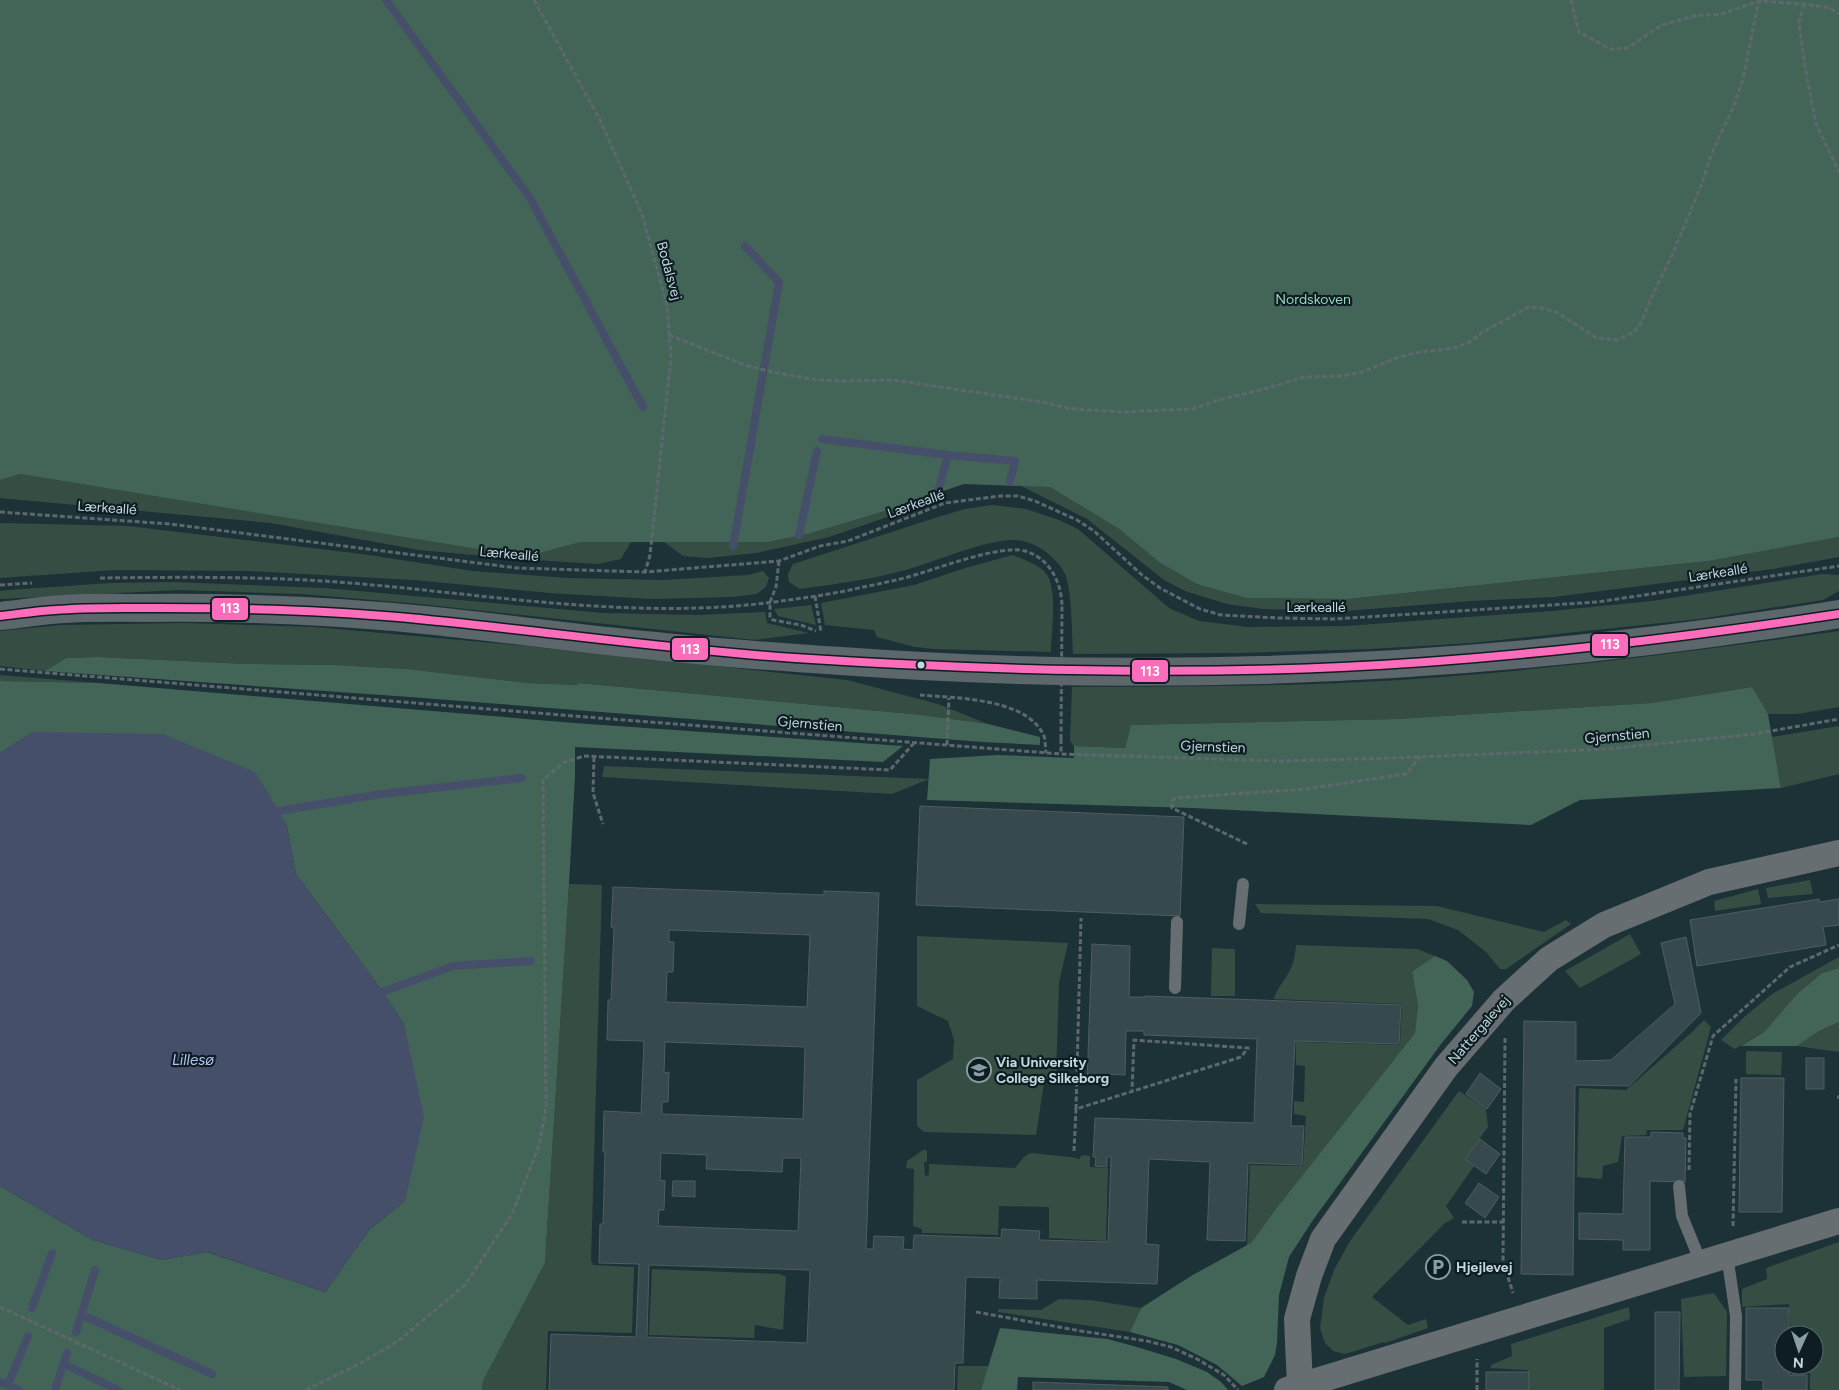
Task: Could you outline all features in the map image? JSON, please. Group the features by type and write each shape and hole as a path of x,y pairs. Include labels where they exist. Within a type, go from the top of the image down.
{"street":[{"path":"0,616 65,609 184,608 272,610 433,621 659,647 836,661 991,670 1149,672 1383,665 1482,658 1657,640 1766,626 1839,614"},
{"name":"Nattergalevej","path":"1293,1388 1297,1319 1309,1276 1323,1239 1446,1067 1504,1000 1548,959 1604,925 1709,882 1839,853"},
{"path":"1293,1388 1839,1221"}],"lane":[{"path":"1239,924 1242,884"},
{"path":"1175,988 1177,922"},
{"path":"1679,1186 1682,1216 1701,1263"},
{"path":"1730,1254 1736,1316 1735,1390"}],"path":[{"name":"Bodalsvej","path":"534,0 600,120 642,214 667,306 671,357 650,554 645,572"},
{"path":"1571,0 1579,32 1610,49 1627,48 1662,25 1694,16 1721,14 1759,0 1830,8 1839,14"},
{"path":"669,335 745,365 817,380 893,380 1042,402 1071,409 1122,412 1193,410 1215,401 1305,377 1342,376 1362,372 1399,357 1454,348 1468,343 1483,332 1529,307 1556,312 1597,338 1617,340 1634,332 1641,323 1673,253 1703,181 1711,155 1735,103 1743,80 1759,0"},
{"path":"1804,4 1799,23 1816,124 1839,172"},
{"name":"Lærkeallé","path":"0,512 170,524 517,568 645,572 779,561 820,546 848,541 945,503 1000,496 1018,496 1035,501 1077,520 1160,588 1200,609 1221,615 1335,619 1597,602 1839,566"},
{"path":"770,602 815,596 907,577 997,551 1018,550 1030,553 1046,564 1057,579 1062,605 1061,754"},
{"path":"779,561 776,587 770,602 770,617 773,620 801,625 821,632 830,632"},
{"path":"815,596 821,632"},
{"name":"Gjernstien","path":"0,669 1046,753 1280,761 1608,749 1754,734 1839,719"},
{"path":"920,695 994,703 1032,719 1044,735 1046,753"},
{"path":"946,745 950,698"},
{"path":"306,1390 361,1363 398,1341 466,1285 512,1214 539,1146 546,1108 543,780 563,763 584,756 890,770 914,743"},
{"path":"594,756 593,793 604,824"},
{"path":"1247,844 1172,808 1172,801 1176,798 1305,788 1406,774 1420,757"},
{"path":"1074,1150 1080,918"},
{"path":"1679,1186 1689,1184 1690,1114 1713,1036 1790,967 1839,945"},
{"path":"1076,1109 1132,1092 1240,1057 1248,1048 1134,1040 1132,1092"},
{"path":"1505,1053 1503,1261 1520,1318"},
{"path":"1730,1254 1736,1079"},
{"path":"1462,1222 1504,1222"},
{"path":"0,1307 180,1390"},
{"path":"976,1312 1081,1331 1147,1340 1171,1347 1197,1359 1224,1375 1238,1390"}],"green space":[{"name":"Nordskoven","path":"0,0 1839,0 1839,537 1709,561 1348,599 1247,598 1197,584 1159,562 1119,529 1050,487 964,484 882,512 808,534 768,542 581,542 536,554 483,550 20,474 0,480"},
{"path":"20,474 483,550 536,554 581,542 631,542 621,559 597,564 419,550 271,523 0,498 0,480"},
{"path":"1019,485 1050,487 1119,529 1159,562 1247,598 1348,599 1709,561 1839,537 1839,557 1773,569 1554,597 1471,601 1345,611 1263,609 1227,604 1185,591 1164,580 1087,519"},
{"path":"926,497 911,509 829,537 756,553 708,558 683,556 664,542 768,542 808,534"},
{"path":"992,505 1026,509 1059,520 1078,529 1169,608 1199,621 1248,627 1346,626 1551,611 1652,601 1822,574 1839,575 1839,591 1823,600 1699,619 1472,643 1370,649 1237,653 1073,654 1069,588 1064,572 1054,559 1041,549 1019,540 986,544 909,569 855,581 800,589 789,582 788,574 793,564 938,517 965,509"},
{"path":"0,523 128,526 362,554 473,571 567,578 663,580 748,575 763,571 769,578 766,587 757,594 732,597 652,599 549,593 414,580 248,571 115,570 0,578"},
{"path":"1013,555 1037,566 1049,578 1053,598 1051,652 915,647 877,637 874,630 825,625 821,603 914,585"},
{"path":"173,582 324,588 604,613 699,615 765,612 767,623 809,633 755,640 420,604 302,594 179,590 0,599 0,591 9,590 110,583"},
{"path":"811,605 816,625 778,616 774,609"},
{"path":"185,623 315,627 526,646 847,680 938,704 988,724 922,715 580,683 577,685 528,683 407,669 98,657 66,658 45,671 0,666 0,631 61,625"},
{"path":"1839,631 1839,707 1797,714 1768,714 1751,687 1651,703 1397,719 1131,725 1125,748 1074,746 1070,741 1072,687 1277,685 1401,680 1620,660"},
{"path":"98,657 407,669 528,683 577,685 579,683 922,715 988,724 1040,737 1040,745 45,671 66,658"},
{"path":"0,675 99,683 0,681"},
{"path":"0,681 99,683 574,723 903,746 883,762 575,747 569,884 545,1263 483,1381 482,1390 0,1390 0,1186 93,1240 162,1260 207,1252 325,1292 369,1230 405,1201 404,1024 375,981 296,874 286,823 33,732 0,753"},
{"path":"1752,687 1768,714 1781,788 1580,800 1531,825 1193,808 927,800 930,759 998,755 1074,758 1074,746 1125,748 1131,725 1397,719 1651,703"},
{"path":"1839,726 1839,774 1781,788 1772,737"},
{"path":"604,766 929,779 892,794 602,777"},
{"path":"1810,880 1813,894 1768,898 1766,888"},
{"path":"569,884 602,885 591,1260 593,1265 634,1267 632,1333 548,1331 546,1390 482,1390 483,1381 545,1263"},
{"path":"1758,889 1761,904 1715,911 1714,901"},
{"path":"1255,904 1437,906 1544,932 1566,920 1571,924 1506,969 1500,969 1486,952 1458,930 1428,919 1261,913"},
{"path":"1630,934 1641,954 1580,988 1565,971"},
{"path":"917,936 1068,943 1059,983 1056,1075 1044,1083 1036,1135 924,1132 917,1126 917,1080 953,1059 954,1040 948,1021 917,1006"},
{"path":"1296,945 1417,949 1435,956 1412,973 1418,1005 1415,1033 1247,1246 1250,1165 1303,1166 1306,1116 1294,1114 1294,1101 1304,1102 1305,1066 1296,1065 1296,1042 1400,1045 1402,1004 1274,999 1292,966"},
{"path":"1212,948 1235,949 1235,996 1211,996"},
{"path":"1435,956 1447,961 1467,980 1474,992 1472,1006 1441,1044 1313,1220 1289,1257 1279,1295 1275,1355 1264,1377 1242,1386 1217,1365 1178,1345 1130,1332 1141,1308 1191,1276 1251,1243 1415,1033 1418,1005 1412,972"},
{"path":"1839,957 1839,968 1822,973 1797,994 1764,1032 1735,1049 1721,1040 1743,1018 1772,994"},
{"path":"1839,968 1839,1022 1819,1031 1797,1046 1741,1046 1764,1032 1797,994 1822,973"},
{"path":"1704,1020 1711,1027 1683,1130 1647,1130 1646,1135 1622,1136 1618,1162 1603,1166 1602,1179 1577,1177 1579,1088 1626,1090"},
{"path":"1839,1022 1839,1052 1797,1046 1819,1031"},
{"path":"1746,1051 1782,1052 1781,1075 1746,1074"},
{"path":"1459,1091 1486,1109 1488,1127 1465,1159 1474,1166 1446,1206 1454,1218 1444,1224 1372,1297 1408,1325 1426,1319 1428,1328 1345,1354 1333,1351 1325,1343 1320,1328 1324,1298 1334,1270 1350,1241"},
{"path":"923,1150 927,1150 927,1161 924,1163 925,1176 929,1175 929,1164 1015,1168 1030,1153 1079,1159 1082,1155 1090,1156 1090,1167 1108,1168 1106,1241 1049,1238 1049,1207 999,1206 998,1235 922,1233 922,1229 913,1226 914,1169 906,1168 907,1161"},
{"path":"1839,1242 1839,1390 1810,1390 1810,1375 1824,1375 1824,1325 1790,1325 1789,1304 1742,1307 1742,1289 1767,1279 1766,1268"},
{"path":"652,1269 780,1274 786,1277 783,1330 755,1325 754,1338 649,1335"},
{"path":"1714,1293 1727,1312 1726,1376 1684,1377 1681,1299"},
{"path":"1059,1299 1090,1300 1141,1308 1130,1332 998,1312 998,1309 1041,1310"},
{"path":"1629,1307 1630,1319 1604,1328 1604,1390 1529,1390 1528,1370 1491,1368 1491,1365 1512,1356 1511,1344"},
{"path":"1000,1328 1108,1339 1176,1359 1207,1372 1221,1382 1228,1390 1187,1390 1169,1382 1018,1377 1017,1390 981,1390"},
{"path":"958,1366 989,1366 981,1390 957,1390"}],"water":[{"name":"Lillesø","path":"33,732 163,734 255,772 286,823 296,874 375,981 404,1024 424,1117 405,1201 369,1230 325,1292 208,1252 162,1260 93,1240 0,1186 0,753"}],"building":[{"path":"920,806 1184,817 1180,916 916,905"},
{"path":"613,887 824,895 824,891 879,893 866,1249 873,1249 874,1236 904,1237 903,1249 913,1250 914,1235 1001,1238 1002,1229 1040,1231 1039,1240 1108,1242 1111,1157 1107,1157 1107,1167 1095,1166 1096,1157 1093,1157 1095,1118 1254,1123 1257,1039 1144,1035 1144,1031 1126,1031 1125,1075 1107,1074 1106,1084 1087,1083 1092,944 1130,946 1129,997 1401,1005 1399,1044 1295,1041 1291,1126 1304,1126 1302,1165 1248,1163 1245,1241 1207,1240 1210,1162 1149,1159 1146,1244 1159,1245 1157,1284 1037,1280 1037,1299 999,1298 1000,1278 966,1277 963,1363 955,1363 954,1390 549,1390 551,1334 636,1337 639,1264 599,1263 600,1224 603,1224 604,1111 641,1113 644,1041 607,1040 614,928 611,927","holes":["669,930 810,935 807,1007 666,1002 667,972 673,972 674,942 669,942","665,1042 805,1047 803,1119 662,1114 662,1102 668,1102 669,1072 664,1073","661,1153 707,1155 706,1169 782,1172 783,1158 801,1158 798,1231 658,1226 659,1210 664,1210 665,1181 660,1180","649,1265 810,1270 807,1343 647,1337"]},
{"path":"1819,899 1819,902 1839,899 1839,925 1823,927 1826,945 1697,966 1690,920"},
{"path":"1686,937 1701,1013 1629,1086 1575,1085 1573,1275 1521,1274 1524,1021 1576,1022 1576,1061 1611,1060 1675,1004 1661,943"},
{"path":"1806,1058 1824,1058 1824,1089 1806,1089"},
{"path":"1480,1073 1501,1089 1487,1109 1466,1094"},
{"path":"1741,1078 1784,1078 1782,1212 1739,1212"},
{"path":"1651,1132 1683,1133 1683,1138 1686,1138 1685,1182 1650,1181 1650,1250 1623,1250 1623,1240 1579,1239 1579,1213 1623,1214 1625,1137 1651,1137"},
{"path":"1480,1139 1500,1154 1486,1174 1465,1159"},
{"path":"673,1181 695,1181 695,1197 672,1196"},
{"path":"1479,1183 1499,1197 1485,1218 1465,1203"},
{"path":"1746,1308 1789,1308 1789,1325 1774,1325 1774,1375 1807,1375 1807,1390 1763,1390 1763,1380 1746,1380"},
{"path":"1655,1312 1680,1312 1679,1390 1655,1390"},
{"path":"1486,1372 1529,1372 1529,1390 1486,1390"},
{"path":"1033,1382 1168,1387 1168,1390 1033,1390"}],"waterway":[{"path":"386,0 530,198 643,407"},
{"path":"733,546 779,282 745,246"},
{"path":"822,439 948,455 1015,461 1010,481"},
{"path":"799,535 817,451"},
{"path":"939,488 948,455"},
{"path":"278,811 382,794 522,778"},
{"path":"382,992 453,966 531,961"},
{"path":"32,1308 52,1253"},
{"path":"76,1332 95,1270"},
{"path":"82,1315 212,1374"},
{"path":"8,1385 28,1336"},
{"path":"55,1390 67,1353"},
{"path":"64,1364 118,1390"},
{"path":"0,1382 19,1390"}],"transit line":[{"name":"113","path":"0,616 48,610 93,608 218,608 308,611 398,617 795,658 932,666 1204,671 1341,667 1466,659 1653,640 1839,614"}],"place":[{"name":"Via University College Silkeborg","path":"979,1070"},
{"name":"Hjejlevej","path":"1438,1267"}]}
